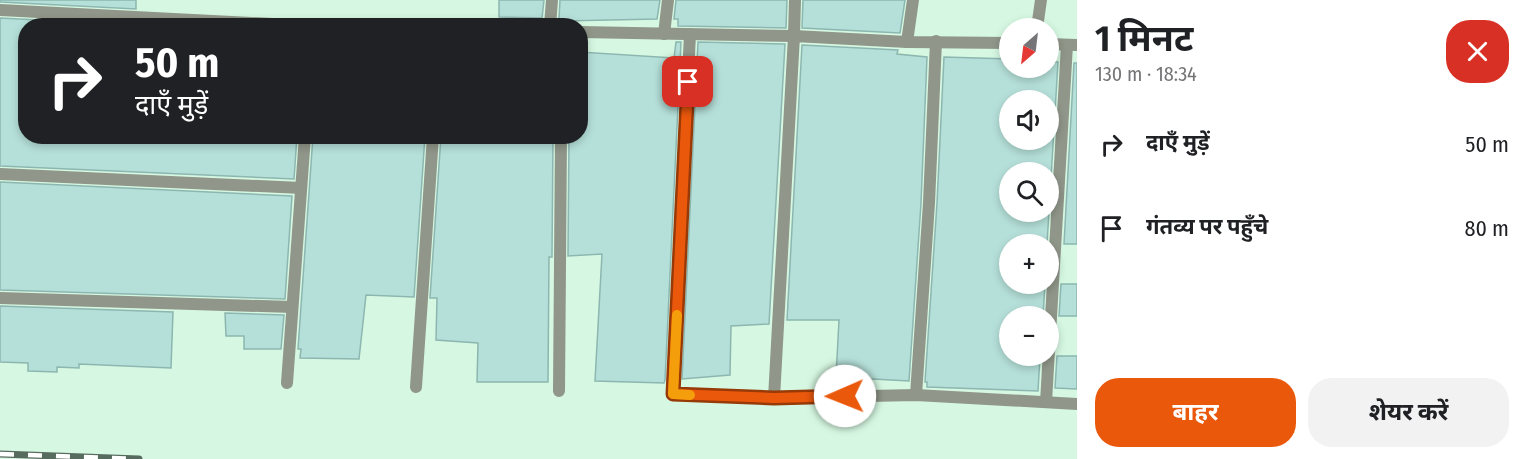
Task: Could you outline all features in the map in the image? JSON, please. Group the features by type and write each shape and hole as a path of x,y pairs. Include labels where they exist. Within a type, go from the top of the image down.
{"street":[{"path":"551,18 552,0"},
{"path":"664,33 668,0"},
{"path":"774,398 795,0"},
{"path":"907,42 913,0"},
{"path":"1038,18 1041,0"},
{"path":"0,10 155,18"},
{"path":"588,32 999,43"},
{"path":"690,34 673,394 774,398 916,395 1077,404"},
{"path":"916,395 929,203 936,41"},
{"path":"1046,402 1072,45"},
{"path":"287,383 304,144"},
{"path":"416,387 432,144"},
{"path":"560,391 561,144"},
{"path":"0,174 301,188"},
{"path":"0,298 292,307"}],"building":[{"path":"0,0 136,0 136,9 0,2"},
{"path":"499,0 544,0 542,18 499,17"},
{"path":"560,0 660,0 657,19 588,20 588,18 559,18"},
{"path":"676,0 787,0 786,28 678,26 678,19 674,19"},
{"path":"803,0 905,0 900,33 802,28"},
{"path":"0,18 18,19 18,144 296,144 294,179 0,166"},
{"path":"676,42 681,42 665,380 664,383 595,381 602,254 568,256 569,144 588,144 588,53 674,58"},
{"path":"698,42 785,44 769,324 731,326 730,375 682,379"},
{"path":"802,45 898,50 897,54 927,57 921,203 909,381 836,377 839,320 787,320"},
{"path":"944,57 999,59 999,78 1057,78 1056,90 999,90 999,150 1053,150 1052,162 999,162 999,222 1048,222 1048,234 999,234 999,294 1044,294 1044,306 999,306 999,366 1039,366 1038,391 927,387 927,382 925,382"},
{"path":"1074,63 1077,63 1077,244 1064,244"},
{"path":"312,144 424,144 414,297 366,295 359,359 300,358 301,349 298,349"},
{"path":"440,144 553,144 548,382 477,382 478,343 436,340 437,298 430,298"},
{"path":"0,182 292,196 285,299 0,290"},
{"path":"1061,284 1077,284 1077,316 1059,316"},
{"path":"0,306 173,312 171,368 79,364 79,368 57,367 57,372 28,371 28,363 0,362"},
{"path":"225,313 284,315 281,349 244,349 244,336 226,336"},
{"path":"1059,356 1077,356 1077,389 1055,388"}],"railway":[{"path":"0,454 139,459"}],"slow traffic":[{"path":"677,315 673,394 690,395"}],"route":[{"path":"688,82 673,394 774,398 845,396"}]}
